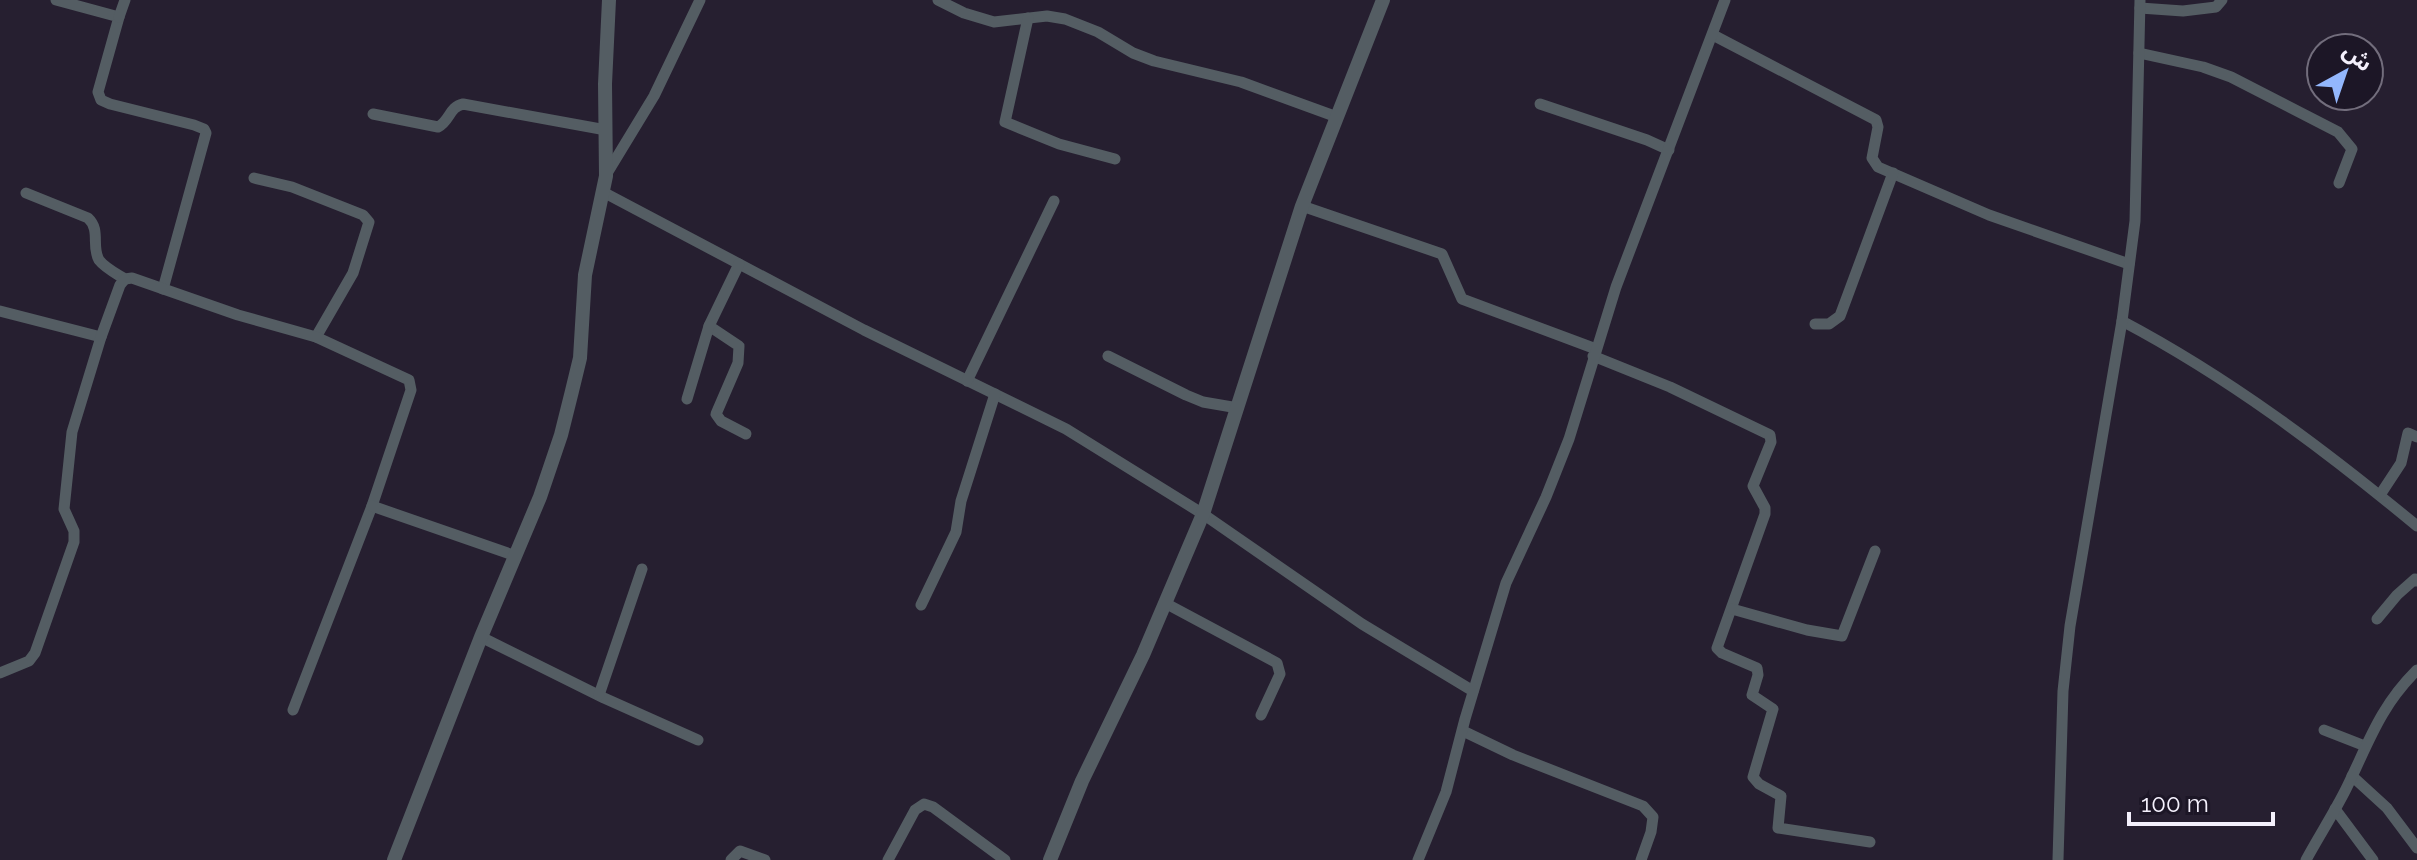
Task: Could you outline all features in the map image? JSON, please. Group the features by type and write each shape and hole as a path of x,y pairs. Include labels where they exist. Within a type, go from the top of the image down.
{"street":[{"path":"56,0 119,17"},
{"path":"125,0 99,96 110,104 194,125 206,133 163,289"},
{"path":"394,860 516,556 561,435 572,391 580,358 585,275 606,176 609,0"},
{"path":"606,176 654,96 700,0"},
{"path":"938,0 959,5 994,22 1047,16 1065,19 1154,61 1241,82 1337,117"},
{"path":"1050,860 1082,781 1203,514 1302,206 1383,0"},
{"path":"1418,860 1446,792 1506,583 1569,439 1616,287 1725,0"},
{"path":"2058,860 2063,691 2070,626 2129,264 2137,180 2140,4 2197,10 2216,7 2222,0"},
{"path":"1028,18 1005,122 1059,144 1115,159"},
{"path":"1713,35 1876,120 1874,163 1989,215 2129,264"},
{"path":"2139,53 2203,67 2231,77 2338,132 2352,149 2339,183"},
{"path":"373,114 438,127 444,124 452,109 463,104 606,130"},
{"path":"1540,104 1669,150"},
{"path":"1815,324 1829,324 1840,316 1893,173"},
{"path":"254,178 292,187 363,215 369,222 353,273 316,337"},
{"path":"603,192 864,330 1066,429 1203,514 1362,624 1473,691"},
{"path":"26,193 88,218 96,231 96,252 101,262 125,279"},
{"path":"967,381 1054,201"},
{"path":"1302,206 1442,254 1462,299 1594,352 1770,435 1771,442 1753,486 1765,514 1717,648 1757,668 1752,695 1773,709 1753,777 1759,784 1781,796 1776,826 1781,830 1870,842"},
{"path":"687,399 709,326 739,264"},
{"path":"0,673 29,661 35,653 74,542 74,531 64,509 72,432 120,285 125,279 132,278 238,315 316,337 404,376 411,384 372,506 293,710"},
{"path":"0,311 101,337"},
{"path":"2122,321 2184,354 2245,393 2417,526"},
{"path":"709,326 735,342 741,352 717,410 717,418 746,434"},
{"path":"1108,356 1203,402 1238,408"},
{"path":"921,605 956,532 961,501 995,394"},
{"path":"2380,495 2401,463 2408,433 2417,437"},
{"path":"372,506 516,556"},
{"path":"1732,609 1807,630 1842,636 1875,551"},
{"path":"599,695 642,569"},
{"path":"2377,619 2397,595 2415,579 2417,581"},
{"path":"1165,603 1277,663 1280,674 1261,715"},
{"path":"481,637 698,740"},
{"path":"2306,860 2388,701 2417,670"},
{"path":"2324,730 2365,746"},
{"path":"1463,731 1513,755 1643,806 1653,817 1641,860"},
{"path":"2352,776 2387,808 2417,848"},
{"path":"888,860 915,810 924,804 933,807 1005,860"},
{"path":"2335,809 2373,860"},
{"path":"731,860 740,851 765,860"}]}
